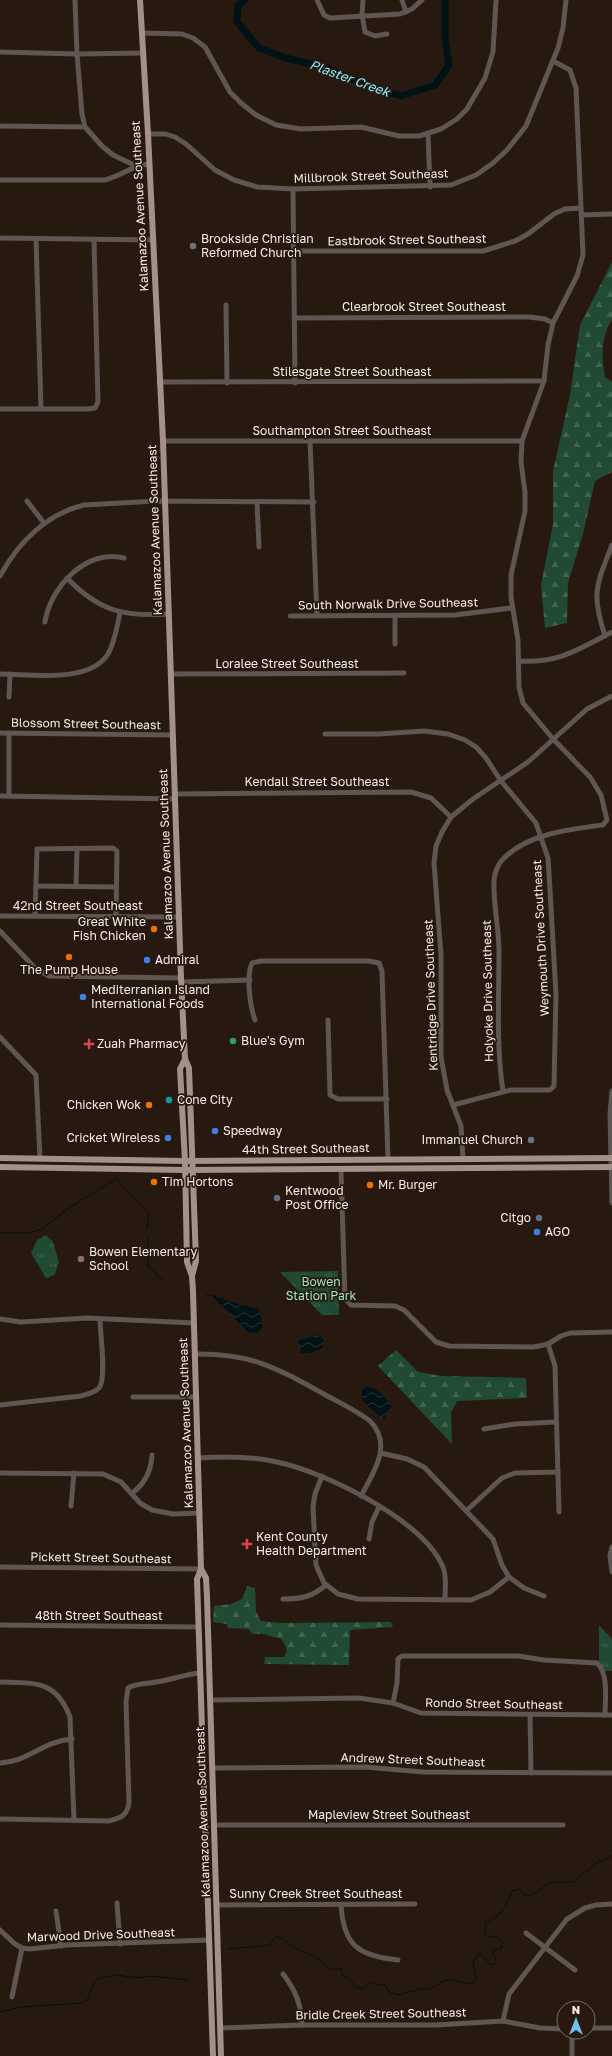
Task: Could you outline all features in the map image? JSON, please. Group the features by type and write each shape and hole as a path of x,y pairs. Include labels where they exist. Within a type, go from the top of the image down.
{"main road":[{"name":"Kalamazoo Avenue Southeast","path":"140,0 150,164 159,382 163,441 181,980 185,1059 189,1068 190,1086 196,1253 196,1262 192,1276"},
{"name":"Kalamazoo Avenue Southeast","path":"185,1059 180,1069 180,1076 185,1161 187,1262 192,1276 194,1324 201,1569 197,1579 198,1627 213,2056"},
{"path":"180,1076 185,1076 190,1086"},
{"name":"44th Street Southeast","path":"0,1158 185,1161 611,1158"},
{"path":"511,1167 518,1161 536,1161 540,1158"},
{"path":"29,1167 35,1165 40,1159"},
{"path":"43,1168 47,1163 54,1159"},
{"path":"451,1168 463,1159"},
{"path":"98,1168 101,1163 107,1160"},
{"path":"316,1169 322,1166 327,1160"},
{"path":"341,1169 344,1163 355,1160"},
{"name":"44th Street Southeast","path":"0,1167 193,1170 611,1166"},
{"path":"187,1242 190,1252 196,1253"},
{"name":"Kalamazoo Avenue Southeast","path":"201,1569 206,1578 215,1825 221,2056"},
{"path":"200,1673 207,1679 209,1706 211,1709"},
{"path":"202,1726 206,1734 206,1761 213,1768"},
{"path":"207,1858 212,1859 216,1865"},
{"path":"209,1940 212,1942 213,1957 219,1959"},
{"path":"210,1970 216,1970 220,1985"}],"street":[{"path":"75,0 77,54 82,114 85,127 102,146 113,155 136,166"},
{"path":"317,0 322,11 327,17 393,15 406,12 422,0"},
{"path":"363,0 362,15 364,29 367,34 375,36 387,34"},
{"path":"402,0 406,12"},
{"path":"142,33 182,34 193,38 205,47 230,92 241,104 256,115 276,125 301,128 360,127 410,137 428,134 441,129 467,109 485,78 494,52 496,0"},
{"name":"Millbrook Street Southeast","path":"148,134 166,134 175,137 186,144 215,170 234,180 257,187 293,189 430,187 451,185 476,175 493,163 507,150 526,126 554,61 563,28 566,0"},
{"path":"0,52 77,54 143,53"},
{"path":"554,61 570,70 576,88 582,263 553,323 548,345 544,381 522,441 521,462 525,492 524,522 511,575 511,608 518,640 519,688 523,703 554,740"},
{"path":"0,126 85,127"},
{"path":"428,134 430,187"},
{"path":"0,180 105,180 118,176 136,166 150,164"},
{"path":"293,189 295,382"},
{"name":"Eastbrook Street Southeast","path":"294,251 482,251 496,248 522,238 554,214 565,209 581,208"},
{"path":"581,216 612,214"},
{"path":"0,238 153,240"},
{"path":"36,239 41,408"},
{"path":"0,409 95,408 99,398 94,240"},
{"path":"226,305 227,383"},
{"name":"Clearbrook Street Southeast","path":"295,318 530,317 545,319 553,323"},
{"name":"Stilesgate Street Southeast","path":"159,382 544,381"},
{"name":"Southampton Street Southeast","path":"163,441 522,441"},
{"path":"310,441 314,502 317,616"},
{"path":"26,501 44,523"},
{"path":"0,576 17,550 44,523 73,508 84,505 164,501 314,502"},
{"path":"257,502 259,547"},
{"path":"605,636 597,610 596,589 612,545"},
{"path":"45,622 52,597 77,570 96,560 112,556 124,558"},
{"path":"68,578 90,599 104,608 120,613 143,616 168,614"},
{"name":"South Norwalk Drive Southeast","path":"290,616 455,615 511,608"},
{"path":"0,674 72,674 91,669 107,655 113,643 120,613"},
{"path":"395,616 395,644"},
{"path":"519,661 548,661 558,659 612,632"},
{"name":"Loralee Street Southeast","path":"171,674 404,673"},
{"path":"9,697 10,674"},
{"name":"Kentridge Drive Southeast","path":"463,1159 461,1126 454,1105 446,1090 441,1057 441,956 434,864 436,846 451,817 473,799 528,762 587,709 612,696"},
{"name":"Weymouth Drive Southeast","path":"325,734 378,734 424,731 448,734 465,740 476,747 501,781 536,823 548,858 555,966 556,1026 553,1088 548,1090 503,1091"},
{"name":"Blossom Street Southeast","path":"0,733 172,735"},
{"path":"9,733 9,796"},
{"name":"Holyoke Drive Southeast","path":"503,1091 500,1072 500,949 494,880 496,870 502,860 518,848 542,837 570,829 605,824 607,815 597,787 584,770 554,740"},
{"name":"Kendall Street Southeast","path":"0,796 175,796 411,792 431,798 451,817"},
{"path":"76,886 77,848"},
{"path":"35,916 37,849 116,848 116,917"},
{"path":"36,886 116,887"},
{"name":"42nd Street Southeast","path":"0,916 179,917"},
{"path":"0,931 36,969 46,975 181,980 250,980"},
{"path":"255,1020 252,1008 250,980 252,963 261,961 369,961 379,963 382,971 388,1160"},
{"path":"328,1020 330,1095 338,1099 387,1099"},
{"path":"0,1037 36,1075 40,1159"},
{"path":"454,1105 503,1091"},
{"path":"612,1091 610,1100 612,1203"},
{"path":"341,1169 345,1298 351,1305 389,1305 399,1308 436,1342 449,1346 519,1348 548,1344 561,1336 570,1333 612,1332"},
{"path":"0,1319 21,1322 60,1319 100,1319 194,1324"},
{"path":"0,1405 81,1396 94,1392 99,1388 102,1382 100,1319"},
{"path":"548,1344 555,1366 559,1512"},
{"path":"195,1354 230,1355 278,1368 370,1421 379,1433 381,1453 361,1496"},
{"path":"133,1397 196,1397"},
{"path":"484,1429 515,1424 556,1422"},
{"path":"381,1453 407,1459 421,1465 467,1510 493,1539 502,1565 509,1577 524,1588 544,1596"},
{"path":"132,1493 142,1485 147,1477 152,1463 152,1455"},
{"path":"198,1458 227,1456 248,1457 277,1462 322,1476 361,1496 406,1524 438,1557 444,1570 446,1600"},
{"path":"467,1510 502,1478 518,1473 558,1472"},
{"path":"0,1473 103,1474 121,1482 140,1503 156,1511 173,1514 200,1513"},
{"path":"71,1506 74,1473"},
{"path":"322,1476 315,1494 313,1515 317,1567 326,1585 338,1594 349,1599 468,1600 481,1597 490,1592 509,1577"},
{"path":"369,1539 372,1522 379,1507"},
{"path":"612,1547 610,1555 612,1572"},
{"name":"Pickett Street Southeast","path":"0,1567 201,1569"},
{"path":"283,1599 300,1599 311,1596 326,1585"},
{"name":"48th Street Southeast","path":"0,1625 198,1627"},
{"path":"393,1703 397,1683 397,1662 402,1656 518,1656 552,1661 598,1663 601,1666 605,1681 605,1715"},
{"path":"0,1819 109,1821 124,1815 128,1808 129,1802 126,1702 128,1688 138,1684 155,1683 183,1675 200,1673"},
{"path":"0,1682 34,1682 46,1686 65,1704 70,1717 72,1739 74,1820"},
{"name":"Rondo Street Southeast","path":"211,1700 360,1698 393,1703 421,1713 612,1715"},
{"path":"530,1715 531,1773"},
{"path":"0,1763 12,1763 24,1758 40,1747 59,1740 72,1739"},
{"name":"Andrew Street Southeast","path":"213,1768 366,1767 409,1772 612,1773"},
{"name":"Mapleview Street Southeast","path":"215,1825 563,1825"},
{"path":"117,1903 120,1944"},
{"name":"Sunny Creek Street Southeast","path":"217,1904 415,1904"},
{"path":"341,1904 344,1931 356,1947 373,1956 398,1960"},
{"path":"502,2020 509,1994 566,1919 593,1905 612,1904"},
{"path":"56,1911 61,1946"},
{"name":"Marwood Drive Southeast","path":"0,1930 9,1939 22,1948 38,1950 61,1946 209,1940"},
{"path":"526,1933 575,1970"},
{"path":"12,1997 22,1948"},
{"path":"283,1974 297,1995 301,2010 302,2025"},
{"name":"Bridle Creek Street Southeast","path":"221,2028 302,2025 436,2025 502,2020 540,2028 556,2028"},
{"path":"596,2028 612,2028"},
{"path":"572,2040 572,2056"}],"green space":[{"path":"612,262 612,319 608,326 604,340 603,362 605,377 612,382 612,472 595,481 583,534 568,583 567,623 545,628 541,585 553,524 553,471 570,395 580,325"},
{"path":"46,1235 53,1242 59,1262 55,1274 48,1278 46,1278 31,1253 37,1240"},
{"name":"Bowen Station Park","path":"338,1271 339,1315 322,1315 280,1272"},
{"path":"396,1350 418,1372 442,1376 526,1378 527,1398 457,1401 451,1413 452,1444 378,1366"},
{"path":"247,1586 255,1588 256,1612 261,1621 279,1623 391,1622 393,1627 350,1630 349,1665 264,1664 265,1657 284,1657 287,1651 284,1642 281,1639 264,1634 253,1634 249,1629 228,1628 227,1624 213,1622 214,1606 231,1604 242,1599"},
{"path":"599,1625 612,1639 612,1671 599,1671"}],"water":[{"path":"216,1295 227,1301 259,1309 263,1327 257,1333 248,1332 214,1298 213,1296"},
{"path":"317,1335 322,1337 324,1341 322,1348 311,1353 300,1353 301,1345 298,1343 300,1340"},
{"path":"367,1387 378,1391 392,1407 387,1411 385,1419 362,1400 362,1390"}],"waterway":[{"name":"Plaster Creek","path":"244,0 238,6 237,22 259,48 286,58 327,68 368,86 401,96 435,85 449,65 445,38 445,0"},
{"path":"0,1233 29,1233 42,1229 67,1209 116,1179 149,1213 147,1228"},
{"path":"148,1238 148,1266 155,1271 158,1277 163,1279"},
{"path":"206,1294 213,1296"},
{"path":"229,1949 270,1945 275,1937 283,1938 293,1947 314,1956 332,1970 341,1968 342,1975 349,1978 356,1987 363,1989 371,1982 377,1985 385,1985 390,1994 394,1993 400,1995 419,1989 429,1989 447,1980 473,1983 476,1978 473,1963 478,1954 483,1956 490,1965 496,1963 496,1958 492,1951 501,1948 502,1942 496,1937 490,1937 485,1934 486,1923 502,1910 508,1902 512,1891 520,1889 526,1896 530,1896 549,1882 573,1882 600,1860 603,1861 612,1855"},
{"path":"0,2012 22,2007 81,2003 88,1999 93,1984 97,1979 104,1977 117,1975 136,1978 150,1976 188,1980"}],"place":[{"name":"Brookside Christian Reformed Church","path":"193,246"},
{"name":"Great White Fish Chicken","path":"154,929"},
{"name":"The Pump House","path":"69,957"},
{"name":"Admiral","path":"147,960"},
{"name":"Mediterranian Island International Foods","path":"83,997"},
{"name":"Blue's Gym","path":"233,1041"},
{"name":"Zuah Pharmacy","path":"89,1044"},
{"name":"Cone City","path":"169,1100"},
{"name":"Chicken Wok","path":"149,1105"},
{"name":"Speedway","path":"215,1131"},
{"name":"Cricket Wireless","path":"168,1138"},
{"name":"Immanuel Church","path":"531,1140"},
{"name":"Tim Hortons","path":"154,1182"},
{"name":"Mr. Burger","path":"370,1185"},
{"name":"Kentwood Post Office","path":"277,1198"},
{"name":"Citgo","path":"539,1218"},
{"name":"AGO","path":"537,1232"},
{"name":"Bowen Elementary School","path":"81,1259"},
{"name":"Kent County Health Department","path":"247,1544"}]}
